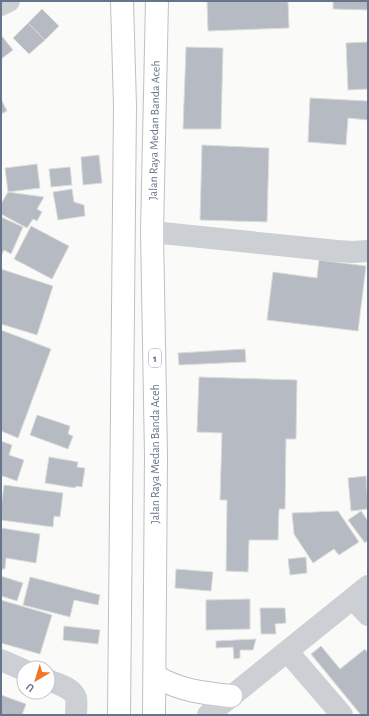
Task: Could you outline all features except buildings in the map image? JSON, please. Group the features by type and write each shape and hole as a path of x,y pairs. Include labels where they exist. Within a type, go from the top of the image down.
{"highway":[{"path":"119,715 125,106 122,1"},
{"name":"Jalan Raya Medan Banda Aceh","path":"154,715 156,456 152,232 157,1"},
{"path":"121,454 156,456"},
{"path":"155,676 189,691 231,696"}],"street":[{"path":"1,5 9,1"},
{"path":"152,232 337,251 368,251"},
{"path":"208,715 360,592 368,615"},
{"path":"287,651 342,715"},
{"path":"1,660 16,667"},
{"path":"56,683 65,687 73,694 76,701 76,715"}]}
